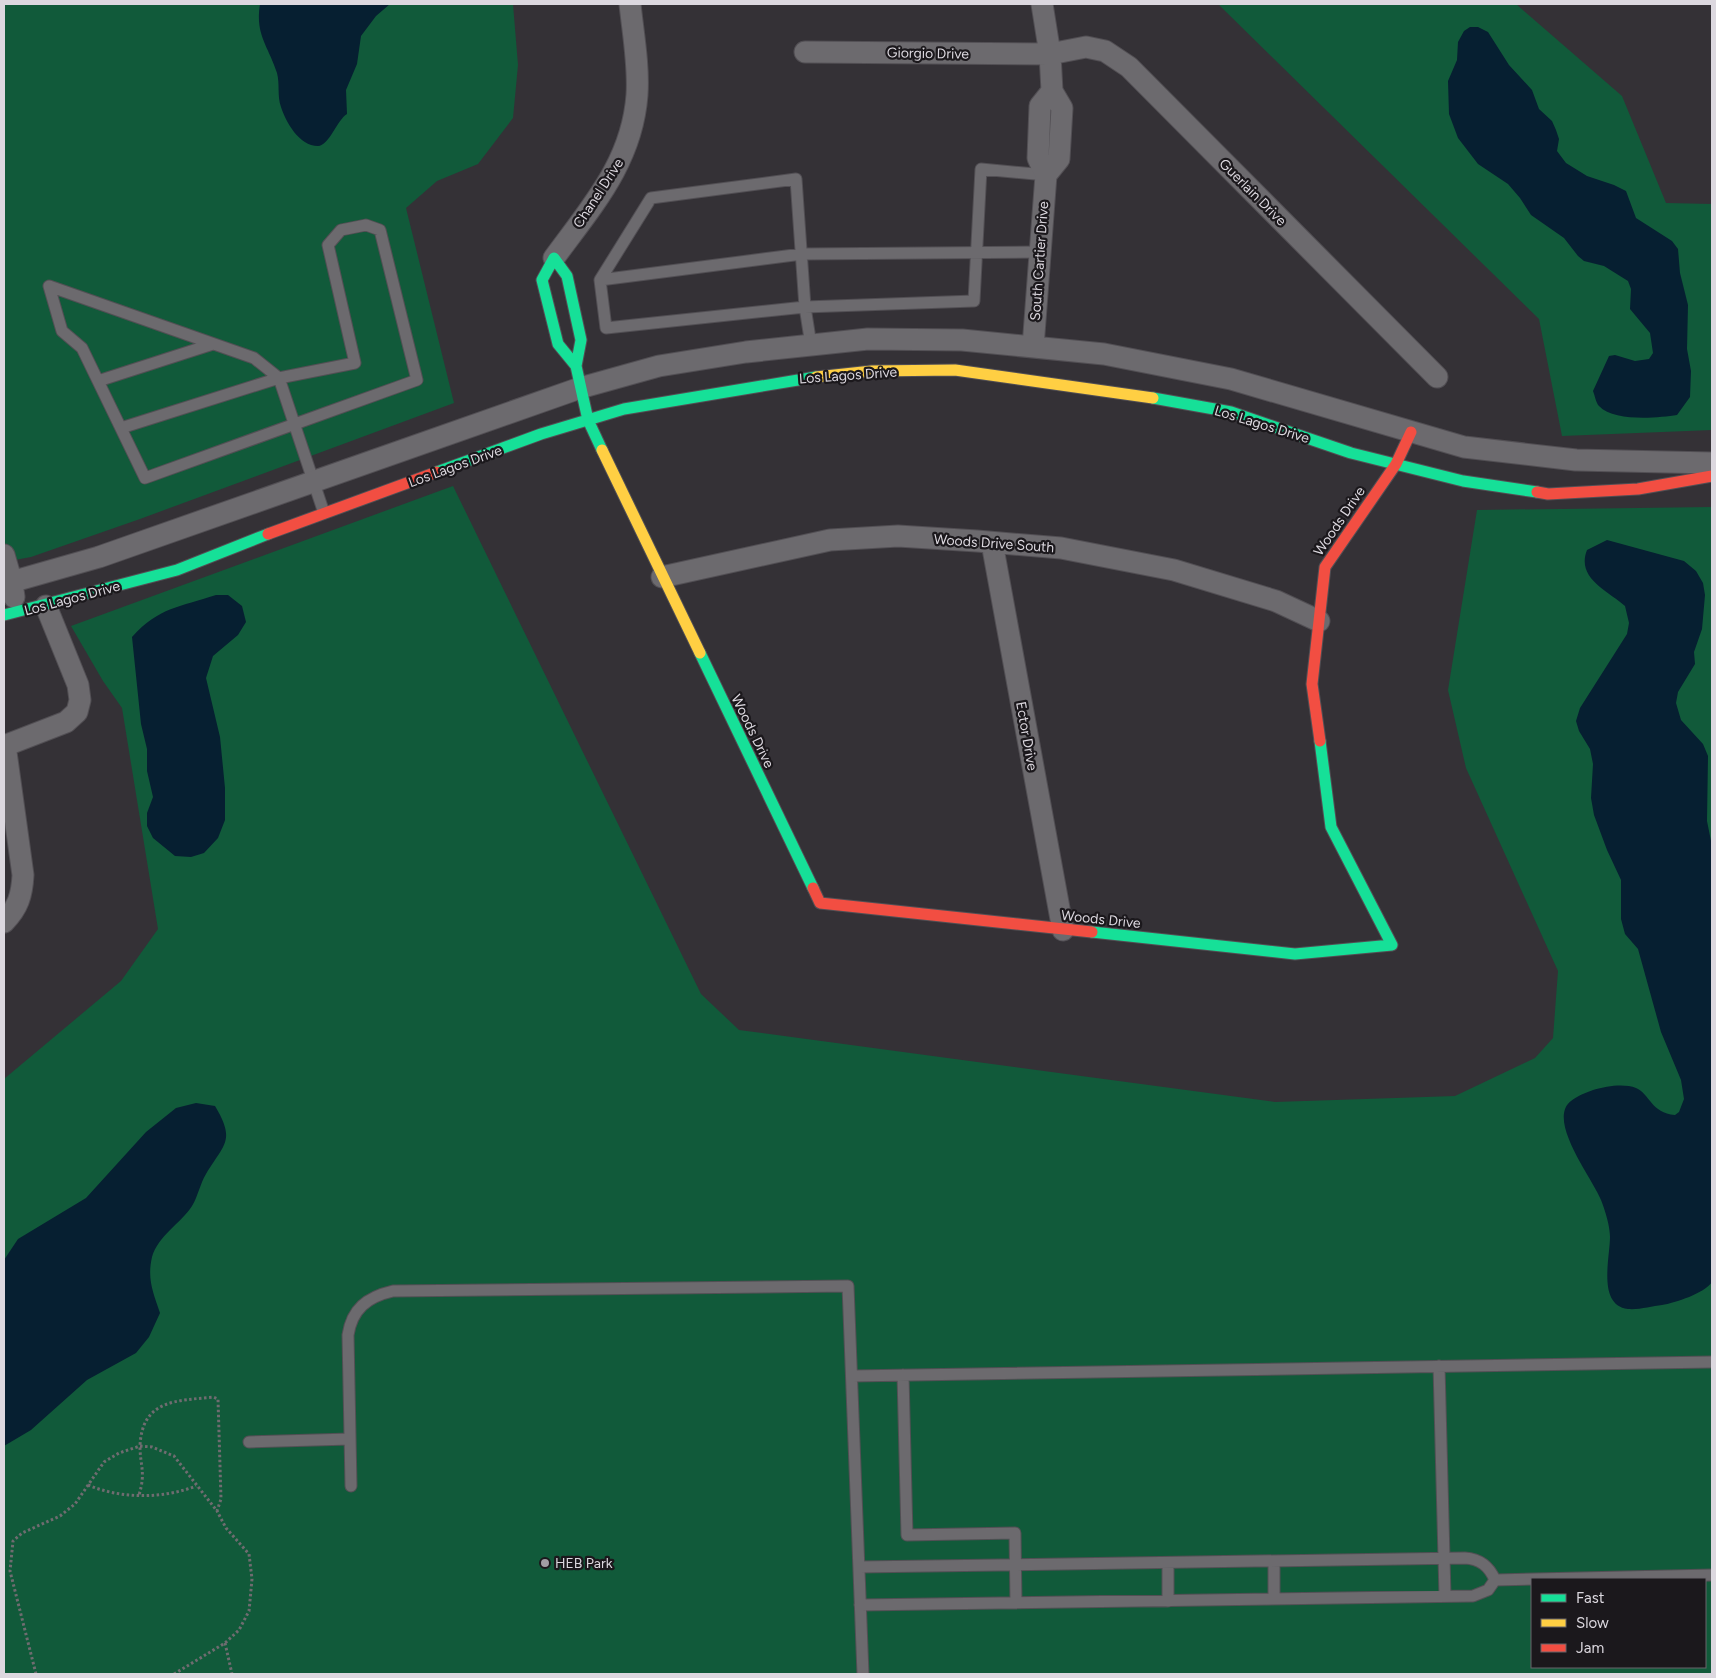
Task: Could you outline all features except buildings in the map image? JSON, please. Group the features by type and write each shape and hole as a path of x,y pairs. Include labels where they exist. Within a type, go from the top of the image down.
{"street":[{"name":"Chanel Drive","path":"554,258 609,181 628,143 634,120 637,92 630,4"},
{"name":"South Cartier Drive","path":"1042,4 1050,54 1052,91 1062,108 1059,159 1046,175"},
{"name":"Guerlain Drive","path":"1050,54 1086,47 1106,51 1129,67 1438,377"},
{"name":"Giorgio Drive","path":"805,52 1050,54"},
{"name":"South Cartier Drive","path":"1033,347 1046,175 1038,158 1040,106 1052,91"},
{"path":"1039,132 1060,132"},
{"path":"554,258 566,276 581,340 576,366 558,344 542,280 554,258"},
{"path":"8,584 99,557 312,480 580,388 659,366 746,352 868,339 962,340 1104,354 1231,379 1464,447 1576,460 1712,463"},
{"name":"Woods Drive","path":"576,366 588,420 820,903 1295,954 1392,946 1331,827 1312,684 1325,567 1396,464 1411,432"},
{"name":"Los Lagos Drive","path":"10,614 177,570 324,513 541,434 633,407 793,379 872,371 955,370 1117,391 1231,412 1351,453 1463,481 1548,494 1638,489 1712,476"},
{"name":"Woods Drive South","path":"662,577 830,540 898,536 992,542 1062,548 1174,570 1276,601 1319,621"},
{"name":"Ector Drive","path":"992,542 1062,930"},
{"path":"4,555 10,614"},
{"path":"4,922 18,906 22,891 23,875 4,746 66,722 77,712 80,700 78,685 46,606"}],"lane":[{"path":"811,345 805,307 796,179 652,198 600,280 606,328 805,307 974,302 981,169 1046,175"},
{"path":"121,428 279,378 355,363 328,245 341,230 366,225 380,230 417,380 294,425 145,478 82,348 62,331 50,286 254,358 279,378 294,425 312,480 324,513"},
{"path":"600,280 802,254 1040,252"},
{"path":"98,381 213,344"},
{"path":"351,1486 348,1336 354,1313 362,1304 382,1294 393,1292 848,1286 863,1674"},
{"path":"852,1376 1712,1362"},
{"path":"1439,1366 1445,1596"},
{"path":"903,1375 907,1535 1015,1533 1016,1603"},
{"path":"248,1442 350,1439"},
{"path":"859,1567 1475,1559 1488,1568 1495,1580"},
{"path":"1274,1561 1274,1599"},
{"path":"1168,1563 1168,1601"},
{"path":"1582,1578 1712,1575"},
{"path":"1495,1580 1531,1579"},
{"path":"860,1605 1445,1596 1481,1594 1488,1590 1495,1580"}],"path":[{"path":"139,1495 144,1478 140,1446 144,1428 153,1411 163,1404 213,1397 218,1399 221,1499 216,1511"},
{"path":"36,1674 10,1571 13,1541 22,1533 60,1516 75,1504 104,1462 119,1453 140,1446 152,1447 174,1456 216,1511 226,1528 249,1554 252,1579 249,1611 239,1630 225,1643 175,1674"},
{"path":"88,1485 108,1493 139,1495 169,1493 196,1486"},
{"path":"225,1643 232,1674"}],"green space":[{"path":"4,4 513,4 518,65 513,118 478,164 437,181 406,208 454,403 140,519 31,557 4,562"},
{"path":"1218,4 1516,4 1622,96 1666,203 1712,204 1712,430 1562,436 1539,319"},
{"path":"453,486 701,994 739,1030 1275,1102 1455,1096 1535,1058 1553,1038 1558,971 1466,768 1448,690 1477,510 1712,507 1712,1674 4,1674 4,1079 121,981 158,929 122,708 103,681 71,626"}],"water":[{"path":"260,4 390,4 376,16 361,36 357,64 346,90 347,114 322,145 311,145 299,138 283,113 279,99 277,73 263,40 259,24"},
{"path":"1470,27 1478,27 1488,32 1509,65 1532,90 1539,109 1552,121 1559,139 1557,151 1566,163 1587,176 1626,191 1636,218 1672,241 1678,249 1680,273 1688,305 1687,349 1691,371 1690,397 1677,415 1648,418 1625,417 1606,411 1597,403 1593,391 1609,356 1615,355 1635,361 1649,359 1653,353 1650,333 1630,309 1631,289 1628,281 1604,266 1584,261 1578,256 1564,238 1531,215 1508,184 1478,164 1458,138 1449,114 1448,81 1457,60 1458,42 1464,31"},
{"path":"1607,540 1684,561 1696,571 1703,583 1705,595 1702,629 1694,652 1695,664 1678,692 1676,703 1681,720 1703,744 1708,756 1707,821 1712,846 1712,1282 1697,1294 1682,1300 1632,1309 1618,1306 1612,1299 1607,1279 1610,1237 1607,1218 1601,1200 1567,1135 1564,1122 1565,1110 1571,1101 1593,1090 1611,1086 1636,1088 1645,1094 1656,1107 1667,1114 1675,1115 1679,1112 1684,1099 1681,1080 1661,1032 1638,949 1625,934 1621,919 1621,880 1594,815 1591,798 1593,764 1590,749 1579,731 1576,721 1580,708 1627,634 1629,623 1625,606 1602,589 1589,576 1586,568 1587,550"},
{"path":"216,595 228,595 242,606 246,622 238,635 213,656 206,678 220,737 225,788 225,820 218,838 204,853 191,857 175,856 153,838 147,826 147,813 153,797 147,771 147,749 141,724 132,637 151,619 171,609"},
{"path":"196,1103 215,1106 225,1127 225,1142 204,1178 192,1206 164,1236 155,1249 152,1257 150,1279 160,1313 149,1337 136,1353 87,1380 31,1430 4,1446 4,1260 18,1239 86,1198 146,1132 176,1108"}],"traffic: fast":[{"path":"576,366 558,344 542,280 554,258 567,276 581,340 576,366 588,420 602,450"},
{"path":"437,472 541,434 624,409 816,377"},
{"path":"1153,398 1231,412 1351,453 1463,481 1537,492"},
{"path":"4,615 177,570 268,534"},
{"path":"700,653 813,888"},
{"path":"1092,932 1295,954 1392,945 1331,827 1320,741"}],"traffic: slow":[{"path":"816,377 872,371 955,370 1153,398"},
{"path":"602,450 700,653"}],"traffic: jam":[{"path":"1320,741 1312,684 1325,567 1396,464 1411,432"},
{"path":"268,534 437,472"},
{"path":"1537,492 1548,494 1638,489 1712,476"},
{"path":"813,888 820,903 1092,932"}],"place":[{"name":"HEB Park","path":"545,1563"}]}
